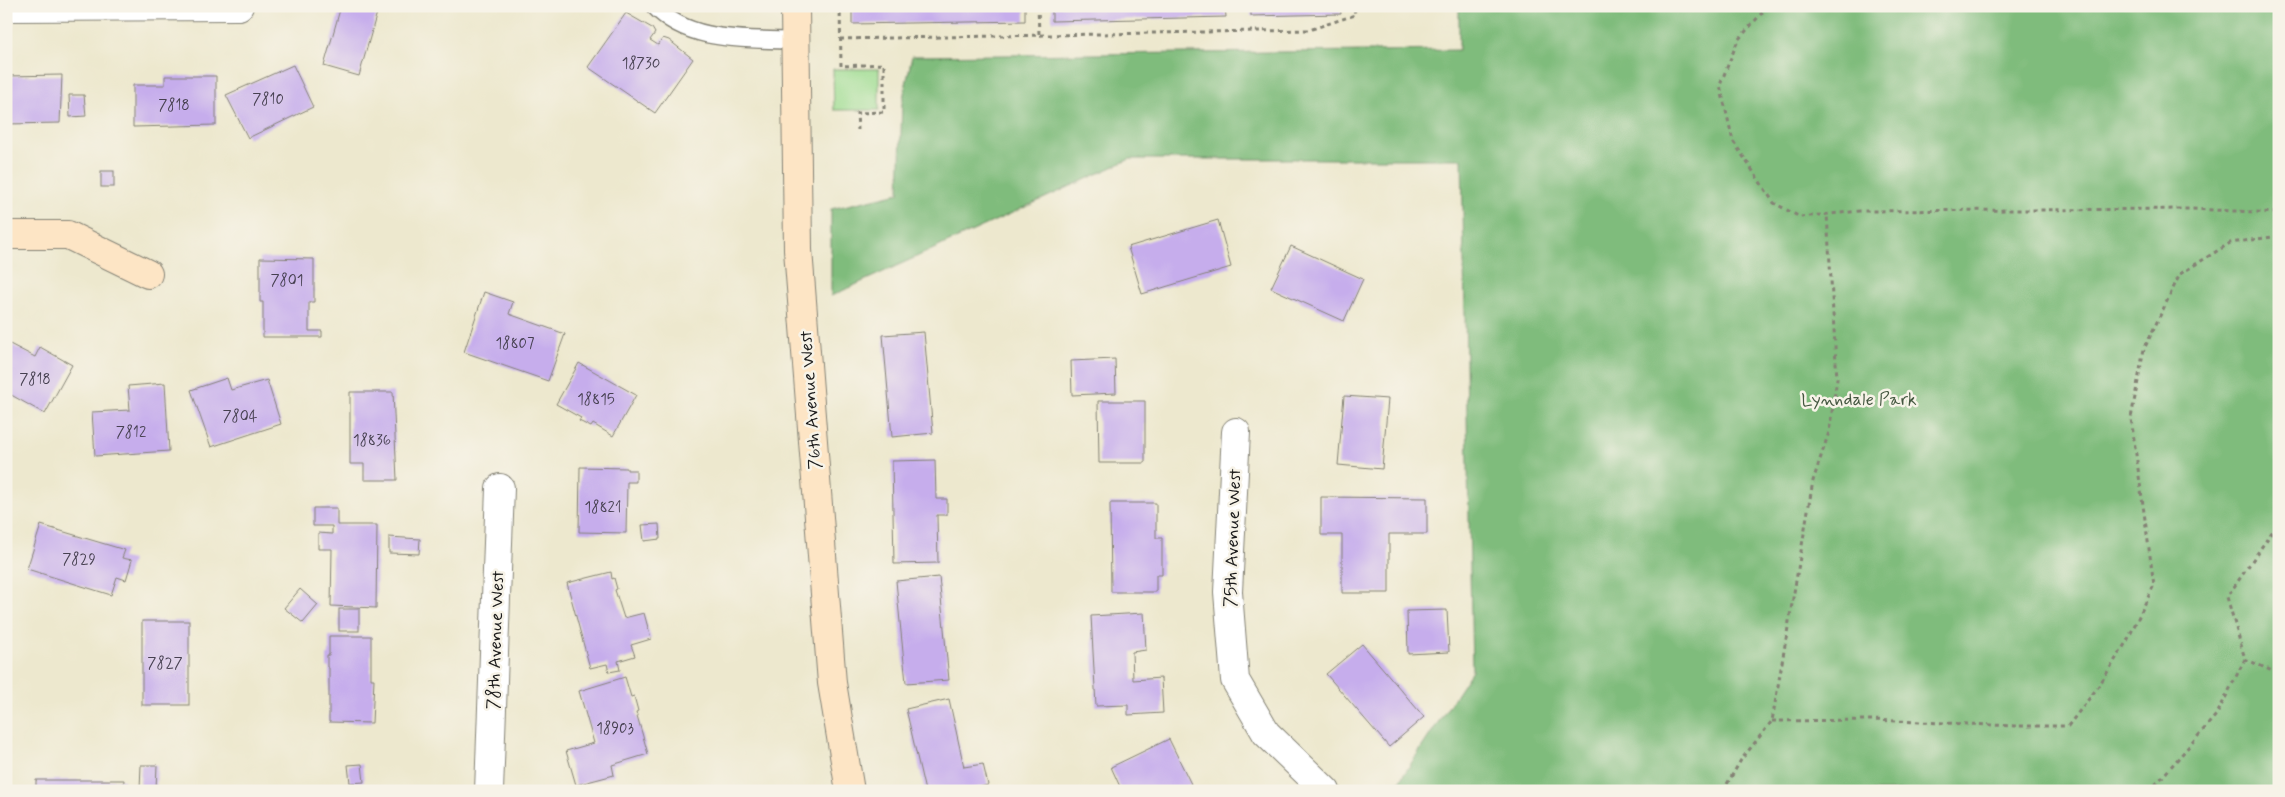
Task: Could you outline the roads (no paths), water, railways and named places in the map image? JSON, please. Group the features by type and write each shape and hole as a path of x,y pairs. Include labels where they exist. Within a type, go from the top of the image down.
{"street":[{"name":"76th Avenue West","path":"795,6 798,250 832,683 850,791"},
{"path":"6,7 239,7"},
{"path":"6,235 68,235 148,274"},
{"name":"75th Avenue West","path":"1236,432 1228,592 1236,680 1266,733 1326,791"},
{"name":"78th Avenue West","path":"489,791 500,488"}],"lane":[{"path":"654,6 664,17 681,27 702,34 796,41"}],"park label":[{"name":"Lynndale Park","path":"1859,399"}]}
